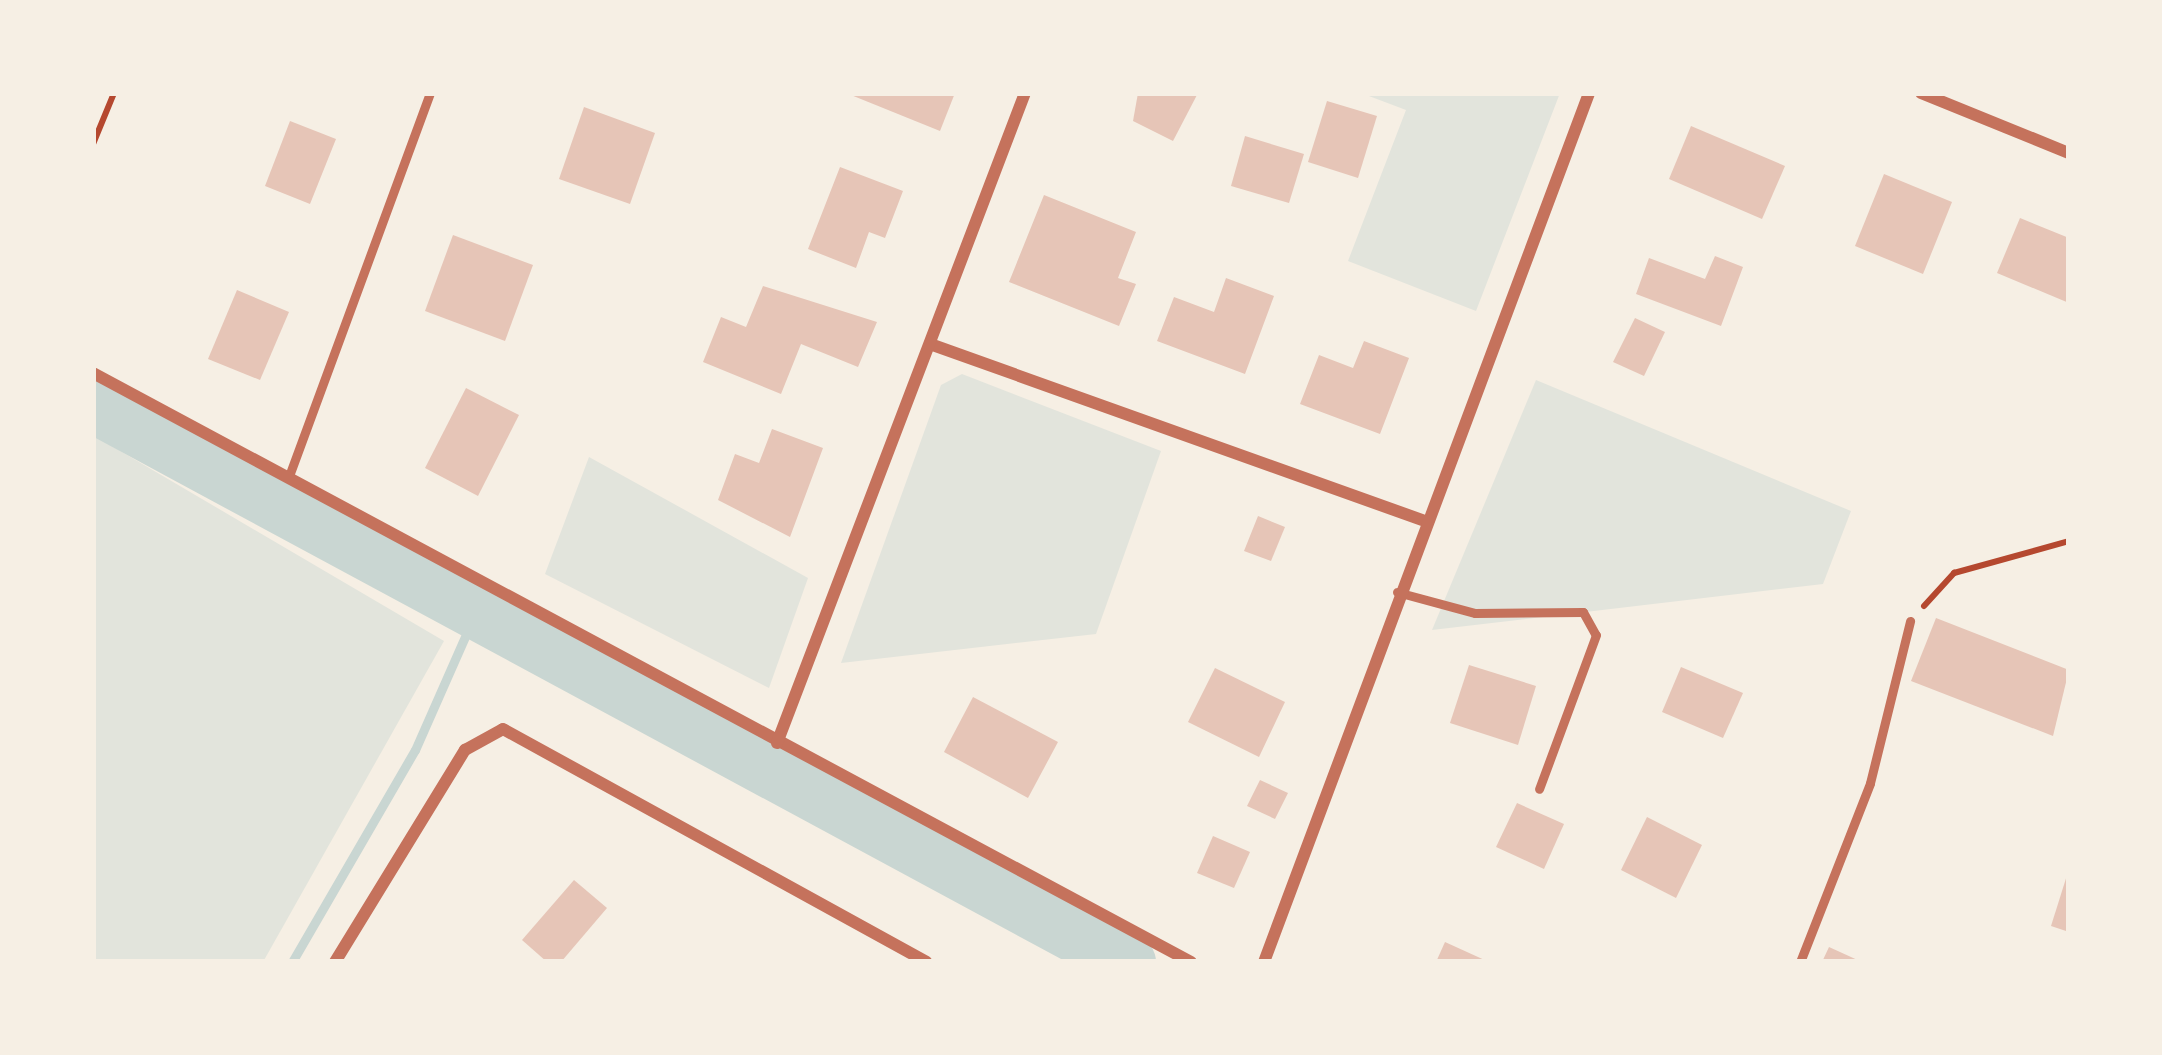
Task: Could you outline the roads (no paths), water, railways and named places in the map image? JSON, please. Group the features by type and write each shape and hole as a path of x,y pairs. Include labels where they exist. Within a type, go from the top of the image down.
{"street":[{"path":"777,743 1025,93"},
{"path":"1264,962 1422,520 1589,93"},
{"path":"1921,93 2069,153"},
{"path":"930,344 1422,520"},
{"path":"93,373 1191,962"},
{"path":"335,962 465,750 503,729 926,962"}],"lane":[{"path":"289,476 430,93"},
{"path":"1396,592 1475,613 1583,612 1596,635 1539,789"},
{"path":"1800,962 1870,783 1910,621"}],"waterway":[{"path":"93,404 1127,962"},
{"path":"292,962 415,750 475,614"}]}
